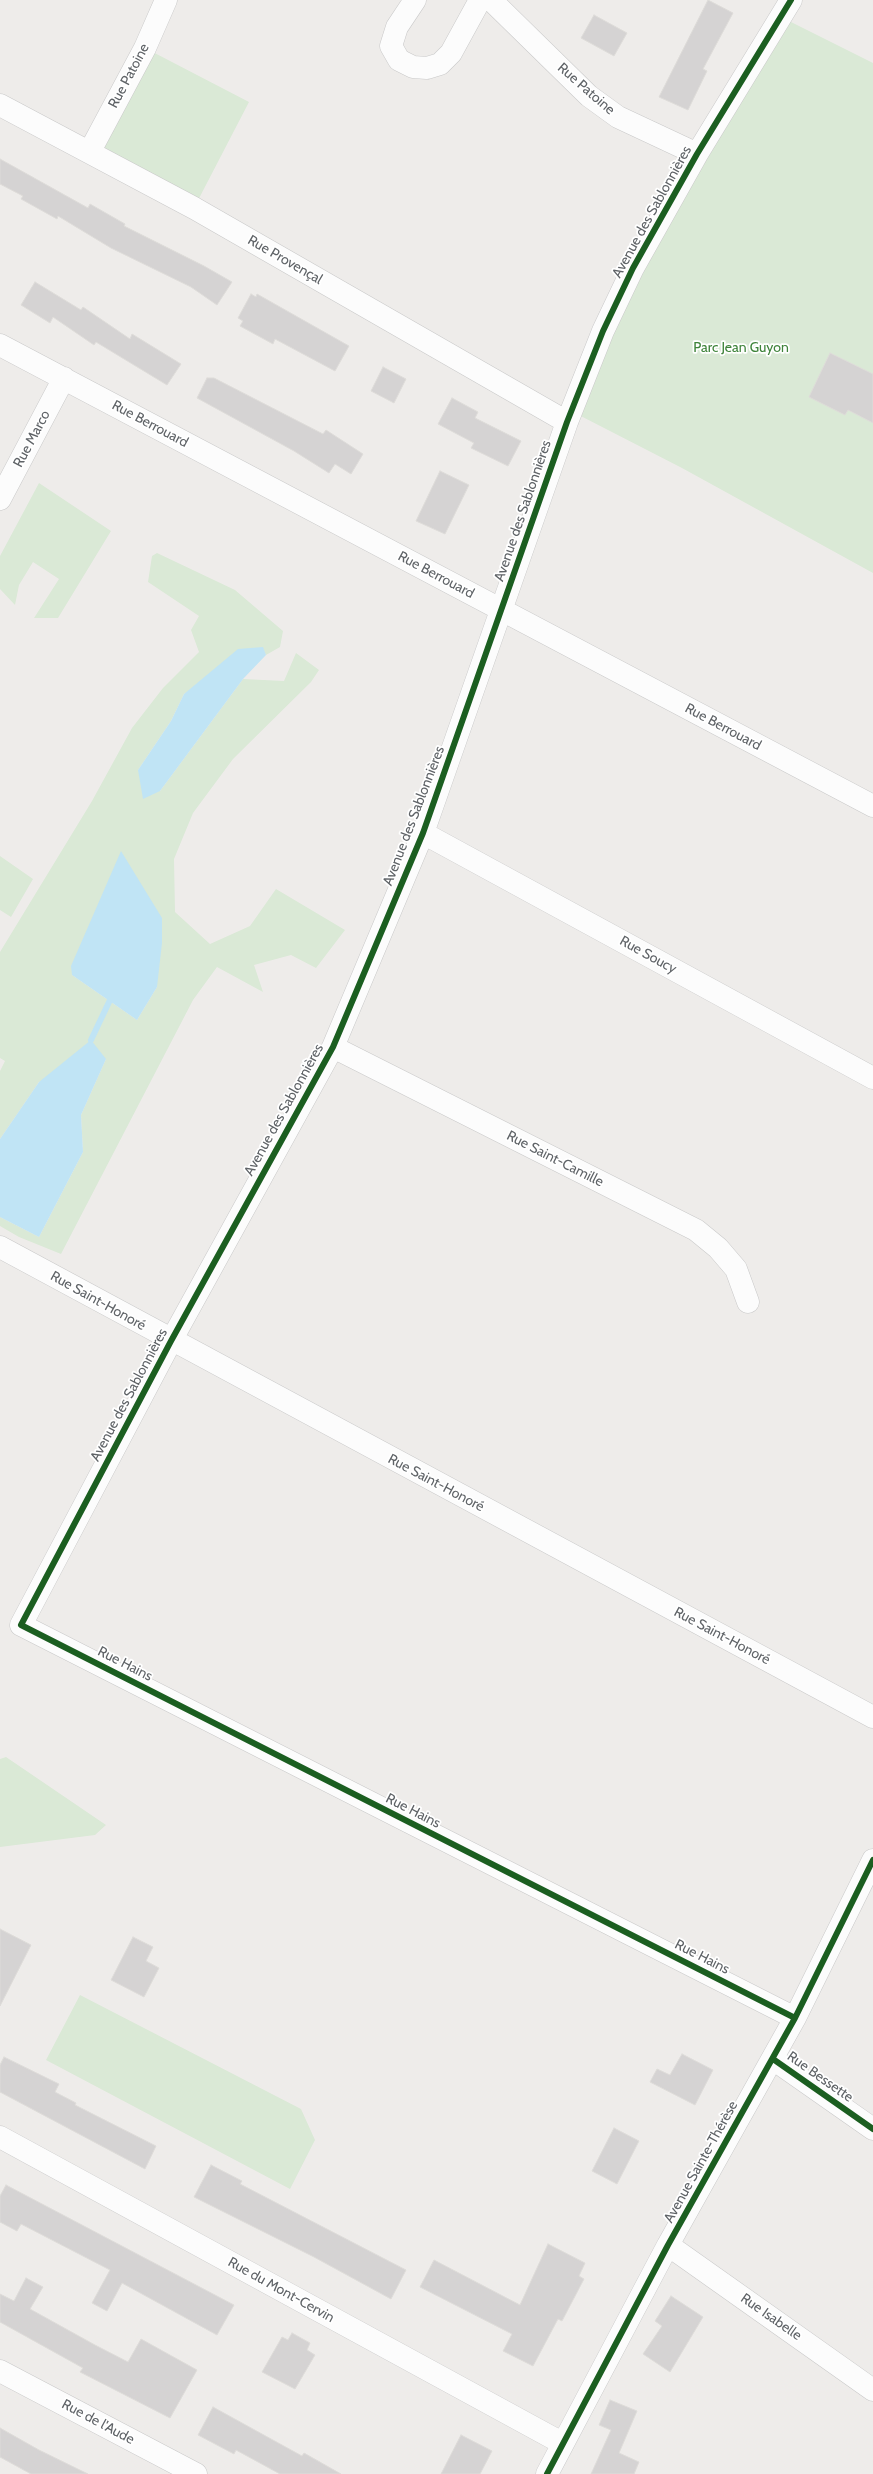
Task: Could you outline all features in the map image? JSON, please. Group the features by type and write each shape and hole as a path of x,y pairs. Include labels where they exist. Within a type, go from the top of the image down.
{"street":[{"name":"Rue Patoine","path":"90,151 145,48 166,0"},
{"path":"415,0 397,27 391,46 399,60 413,67 427,68 440,64 451,53 480,0"},
{"name":"Rue Patoine","path":"491,0 589,96 618,117 697,154"},
{"name":"Avenue des Sablonnières","path":"21,1625 171,1341 333,1047 423,833 567,422 603,331 633,268 697,154 791,0"},
{"name":"Rue Provençal","path":"0,105 90,151 194,208 567,422"},
{"name":"Rue Berrouard","path":"0,345 873,806"},
{"name":"Rue Marco","path":"0,499 64,378"},
{"name":"Rue Soucy","path":"423,833 873,1078"},
{"name":"Rue Saint-Camille","path":"333,1047 696,1230 718,1248 736,1269 748,1302"},
{"name":"Rue Saint-Honoré","path":"0,1247 171,1341 873,1717"},
{"name":"Rue Hains","path":"21,1625 795,2018"},
{"name":"Avenue Sainte-Thérèse","path":"547,2474 562,2443 668,2245 795,2018 873,1860"},
{"name":"Rue Bessette","path":"773,2059 873,2129"},
{"name":"Rue du Mont-Cervin","path":"0,2137 562,2443"},
{"name":"Rue Isabelle","path":"668,2245 873,2390"},
{"name":"Rue de l'Aude","path":"0,2371 196,2474"}],"green space":[{"name":"Parc Jean Guyon","path":"781,17 873,63 873,573 682,468 571,411 603,331"},
{"path":"145,48 249,102 194,208 90,151"},
{"path":"39,483 111,531 58,618 34,618 59,579 33,562 19,585 15,605 0,589 0,556"},
{"path":"157,553 235,590 283,631 280,647 266,655 262,647 184,694 171,721 138,770 160,791 243,679 284,681 296,653 319,670 311,682 233,759 193,813 174,859 175,912 210,944 250,926 276,889 345,930 316,968 291,955 254,965 263,992 217,967 193,1000 61,1254 19,1237 0,1226 0,1217 39,1237 83,1152 81,1115 106,1059 39,1082 0,1139 0,1071 5,1061 0,1058 0,952 92,801 132,728 163,688 199,652 191,630 199,616 148,582 152,556","holes":["72,975 157,987 137,1020"]},
{"path":"0,856 33,879 11,917 0,910"},
{"path":"6,1757 106,1825 95,1835 0,1847 0,1759"},
{"path":"80,1995 301,2109 315,2140 290,2189 46,2060"}],"water":[{"path":"263,647 266,655 243,679 160,791 143,799 138,770 171,721 184,694 238,649"},
{"path":"121,851 162,918 162,943 157,987 137,1020 72,975 71,966"},
{"path":"91,1040 106,1059 81,1115 83,1152 39,1237 0,1217 0,1139 39,1082"}],"building":[{"path":"708,0 733,13 703,69 707,71 688,110 659,97"},
{"path":"594,15 627,33 614,56 581,38"},
{"path":"0,159 88,208 90,204 125,224 124,226 204,266 232,282 217,305 191,287 111,248 58,216 57,219 21,199 23,196 0,184"},
{"path":"35,282 81,310 83,307 130,339 132,334 181,364 167,385 96,342 94,345 53,317 50,323 21,305"},
{"path":"251,294 256,297 257,294 349,346 335,371 275,339 273,344 240,326 243,321 238,318"},
{"path":"830,353 873,374 873,423 848,410 845,415 809,397"},
{"path":"383,367 406,379 394,403 371,391"},
{"path":"207,378 214,378 323,434 326,430 363,454 351,474 335,464 329,473 294,451 197,398"},
{"path":"452,398 478,412 475,418 521,441 508,466 471,448 474,443 438,424"},
{"path":"440,471 469,485 445,534 416,521"},
{"path":"0,1929 31,1945 0,2006"},
{"path":"133,1937 153,1947 146,1961 159,1968 144,1997 111,1980"},
{"path":"682,2054 713,2070 695,2105 650,2082 657,2069 670,2075"},
{"path":"4,2057 59,2084 55,2092 76,2103 75,2105 156,2146 145,2169 0,2092 0,2065"},
{"path":"614,2128 639,2141 617,2184 592,2171"},
{"path":"211,2165 242,2181 240,2184 406,2270 391,2299 314,2257 194,2197"},
{"path":"6,2185 234,2305 217,2335 122,2283 107,2311 92,2303 110,2270 21,2224 17,2231 0,2222 0,2196"},
{"path":"548,2244 585,2263 579,2276 584,2279 562,2321 558,2319 533,2366 503,2351 512,2334 420,2287 434,2260 520,2305"},
{"path":"26,2278 43,2287 30,2309 95,2345 128,2362 141,2339 197,2370 170,2418 80,2372 83,2368 0,2322 0,2294 14,2301"},
{"path":"671,2296 703,2317 670,2372 643,2354 662,2326 655,2321"},
{"path":"292,2333 310,2343 307,2350 315,2355 295,2389 262,2372 282,2337 288,2340"},
{"path":"610,2400 637,2411 619,2453 639,2462 634,2474 591,2474 611,2430 599,2425"},
{"path":"213,2407 302,2456 304,2453 341,2474 280,2474 236,2450 234,2454 198,2435"},
{"path":"0,2428 39,2450 88,2474 31,2474 0,2457"},
{"path":"461,2435 492,2451 480,2474 441,2474"}],"waterway":[{"path":"91,1040 110,1000"}],"cycle path":[{"path":"791,0 697,154 633,268 603,331 567,422 423,833 333,1047 171,1341 21,1625 795,2018"},
{"path":"547,2474 668,2245 795,2018 873,1860"},
{"path":"773,2059 873,2129"}]}
